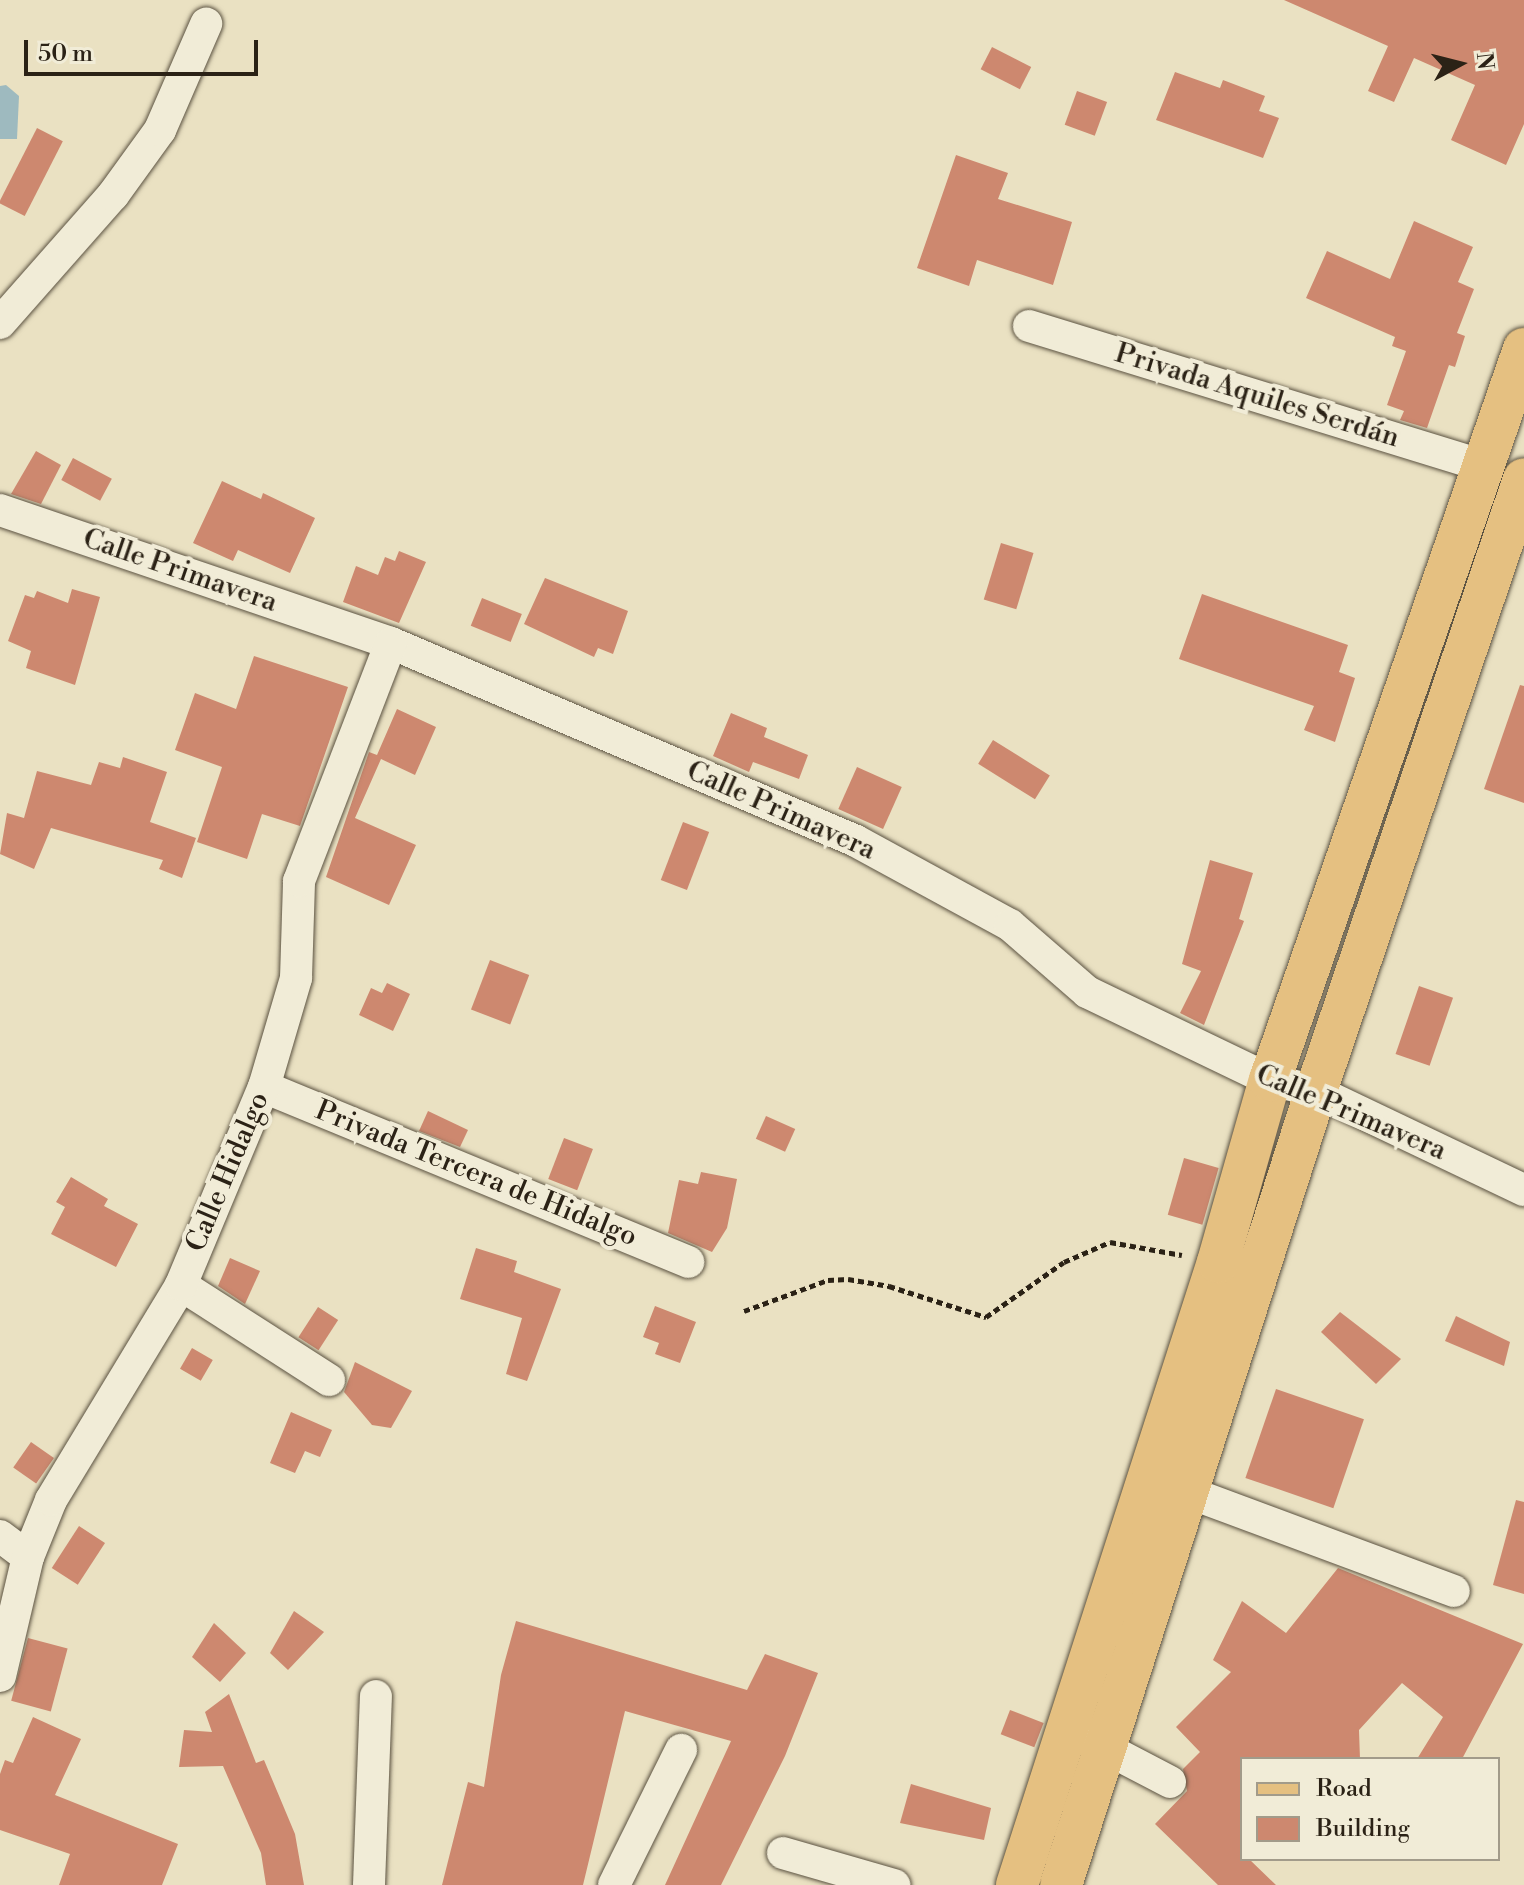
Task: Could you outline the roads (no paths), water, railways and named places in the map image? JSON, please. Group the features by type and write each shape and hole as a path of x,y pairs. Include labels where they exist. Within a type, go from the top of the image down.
{"main road":[{"path":"1017,1885 1218,1262 1270,1080 1524,349"},
{"path":"1061,1885 1316,1091 1524,479"}],"street":[{"path":"0,323 113,195 160,130 206,24"},
{"name":"Privada Aquiles Serdán","path":"1029,326 1485,466"},
{"name":"Calle Primavera","path":"0,510 391,643 856,841 1010,925 1087,992 1270,1080 1316,1091 1524,1190"},
{"name":"Calle Hidalgo","path":"0,1676 28,1557 51,1500 181,1285 264,1087 296,978 299,881 391,643"},
{"name":"Privada Tercera de Hidalgo","path":"264,1087 688,1262"},
{"path":"181,1285 329,1380"},
{"path":"1148,1479 1454,1591"},
{"path":"0,1536 28,1557"},
{"path":"369,1885 376,1696"},
{"path":"1066,1729 1108,1746 1170,1782"},
{"path":"614,1885 681,1750"},
{"path":"783,1853 894,1885"}],"water":[{"path":"6,85 19,96 17,139 0,139 0,86"}]}
